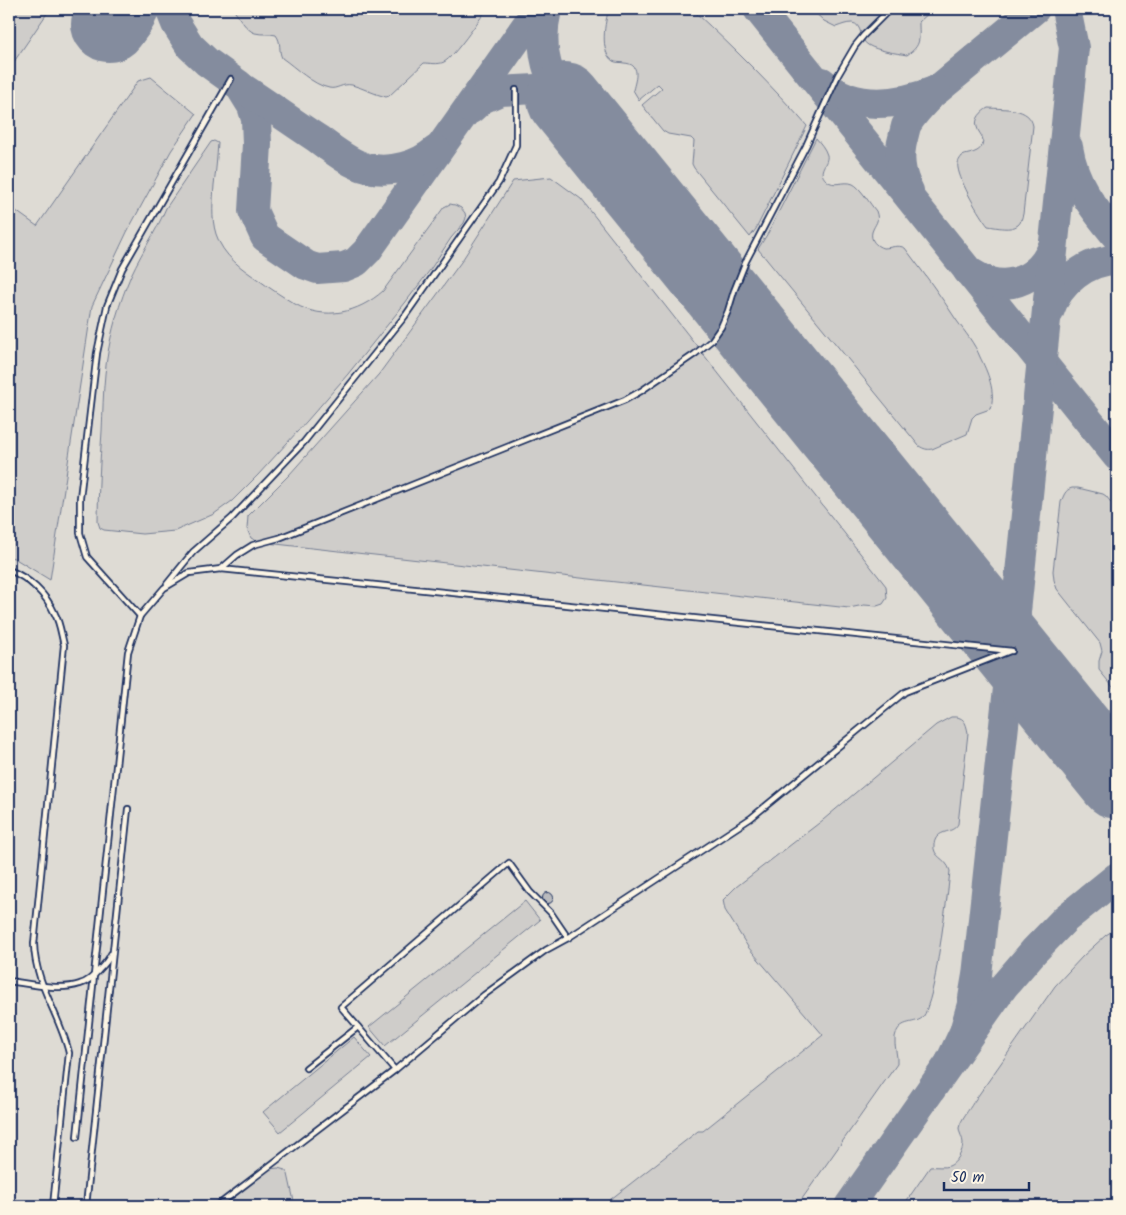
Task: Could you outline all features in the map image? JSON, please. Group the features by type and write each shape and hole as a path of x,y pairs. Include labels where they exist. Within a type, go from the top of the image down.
{"lane":[{"path":"221,569 236,555 253,545 279,538 625,400 695,354 712,340 721,327 728,311 746,262 806,146 838,75 855,46 890,9"},
{"path":"140,616 88,557 80,533 80,498 97,353 107,306 122,269 231,79"},
{"path":"77,1137 128,652 140,616 193,552 232,518 304,442 406,316 499,182 516,145 516,90"},
{"path":"164,588 189,573 221,569 1012,651 905,692 751,818 568,938 546,950 484,994 395,1070 217,1206"},
{"path":"9,570 32,583 45,598 55,613 64,645 34,944 34,958 39,976 65,1036 69,1053 53,1206"},
{"path":"86,1206 128,809"},
{"path":"395,1070 340,1007 509,863 530,892 551,913 568,938"},
{"path":"9,982 68,987 82,984 93,977 109,960 113,951"},
{"path":"306,1068 358,1027"}],"shaded area":[{"path":"9,9 1117,9 1117,1206 9,1206"},
{"path":"9,9 50,9 9,69"},
{"path":"233,9 487,9 448,59 439,63 424,63 386,97 352,85 332,88 317,83 282,58 276,35 252,32"},
{"path":"609,9 666,9 676,14 696,13 753,68 807,126 756,229 750,237 694,168 692,164 694,141 691,138 668,134 663,131 642,105 662,88 658,84 639,100 633,90 636,72 633,66 614,62 609,57 606,51 604,36"},
{"path":"811,9 854,9 857,12 862,9 940,9 931,11 919,22 919,41 915,48 907,55 872,47 865,43 860,29 855,24 848,23 836,27 824,21"},
{"path":"151,77 196,114 171,151 127,232 92,306 50,580 14,558 9,557 9,206 37,226 138,81"},
{"path":"988,108 1022,112 1031,120 1033,126 1023,214 1019,224 1011,228 988,226 970,198 959,174 958,165 962,156 975,152 981,147 983,140 976,124 981,113"},
{"path":"816,138 827,155 822,170 826,180 832,183 850,183 859,188 876,211 877,220 872,232 874,242 883,248 897,246 905,248 978,352 992,389 992,403 990,409 976,414 972,418 967,434 932,449 919,446 758,249"},
{"path":"211,142 218,143 213,216 214,228 219,242 228,255 246,271 286,299 306,309 329,313 341,312 363,305 383,291 444,207 450,204 461,208 466,218 430,270 348,374 258,475 232,501 214,514 175,531 142,534 104,530 100,528 98,522 104,388 108,351 116,318 131,275 166,208"},
{"path":"551,177 581,199 886,586 887,598 883,604 849,608 258,542 251,538 247,529 248,516 289,475 379,374 461,262 513,181"},
{"path":"1072,488 1103,494 1117,510 1117,692 1099,670 1102,651 1100,643 1057,589 1054,580 1053,571 1061,502 1066,491"},
{"path":"951,717 964,720 968,733 958,824 952,830 938,836 934,844 935,852 946,863 950,871 936,974 930,1000 922,1018 903,1025 897,1031 895,1041 897,1064 797,1206 602,1206 698,1131 703,1131 823,1035 748,947 725,910 723,900 736,887 823,820 936,725"},
{"path":"525,901 540,920 385,1046 369,1027"},
{"path":"1117,928 1117,1206 903,1206 930,1167 947,1167 957,1160 963,1146 959,1128 973,1103 1055,986 1083,956 1106,935"},
{"path":"354,1037 371,1057 280,1132 263,1112"},
{"path":"278,1168 285,1170 288,1174 295,1206 224,1206 266,1171"}],"building":[{"path":"546,893 550,893 553,898 552,902 546,903 543,900 543,896"}],"taxiway":[{"path":"170,9 176,24 190,46 207,62 239,85 252,106 256,119 257,144 253,211 265,237 306,265 317,269 344,267 356,262 367,251 538,9"},
{"path":"547,9 544,25 545,57 550,76 565,100"},
{"path":"758,9 1117,456"},
{"path":"822,82 835,92 863,102 893,102 923,95 937,90 1035,9"},
{"path":"950,1062 964,1032 972,1004 977,975 1074,48 1066,9"},
{"path":"241,87 341,156 367,168 385,170 404,167 429,156 436,150"},
{"path":"471,109 482,99 500,91 536,89 551,93 565,100"},
{"path":"909,191 902,172 900,158 906,126 936,90"},
{"path":"1068,147 1080,185 1100,216 1117,237"},
{"path":"968,271 981,279 1000,284 1020,281 1028,277 1043,264 1053,246"},
{"path":"1049,312 1059,292 1075,275 1095,264 1117,260"},
{"path":"849,1206 1003,987 1065,919 1117,877"}],"runway":[{"path":"109,24 120,9"},
{"path":"565,100 1117,781"}]}
